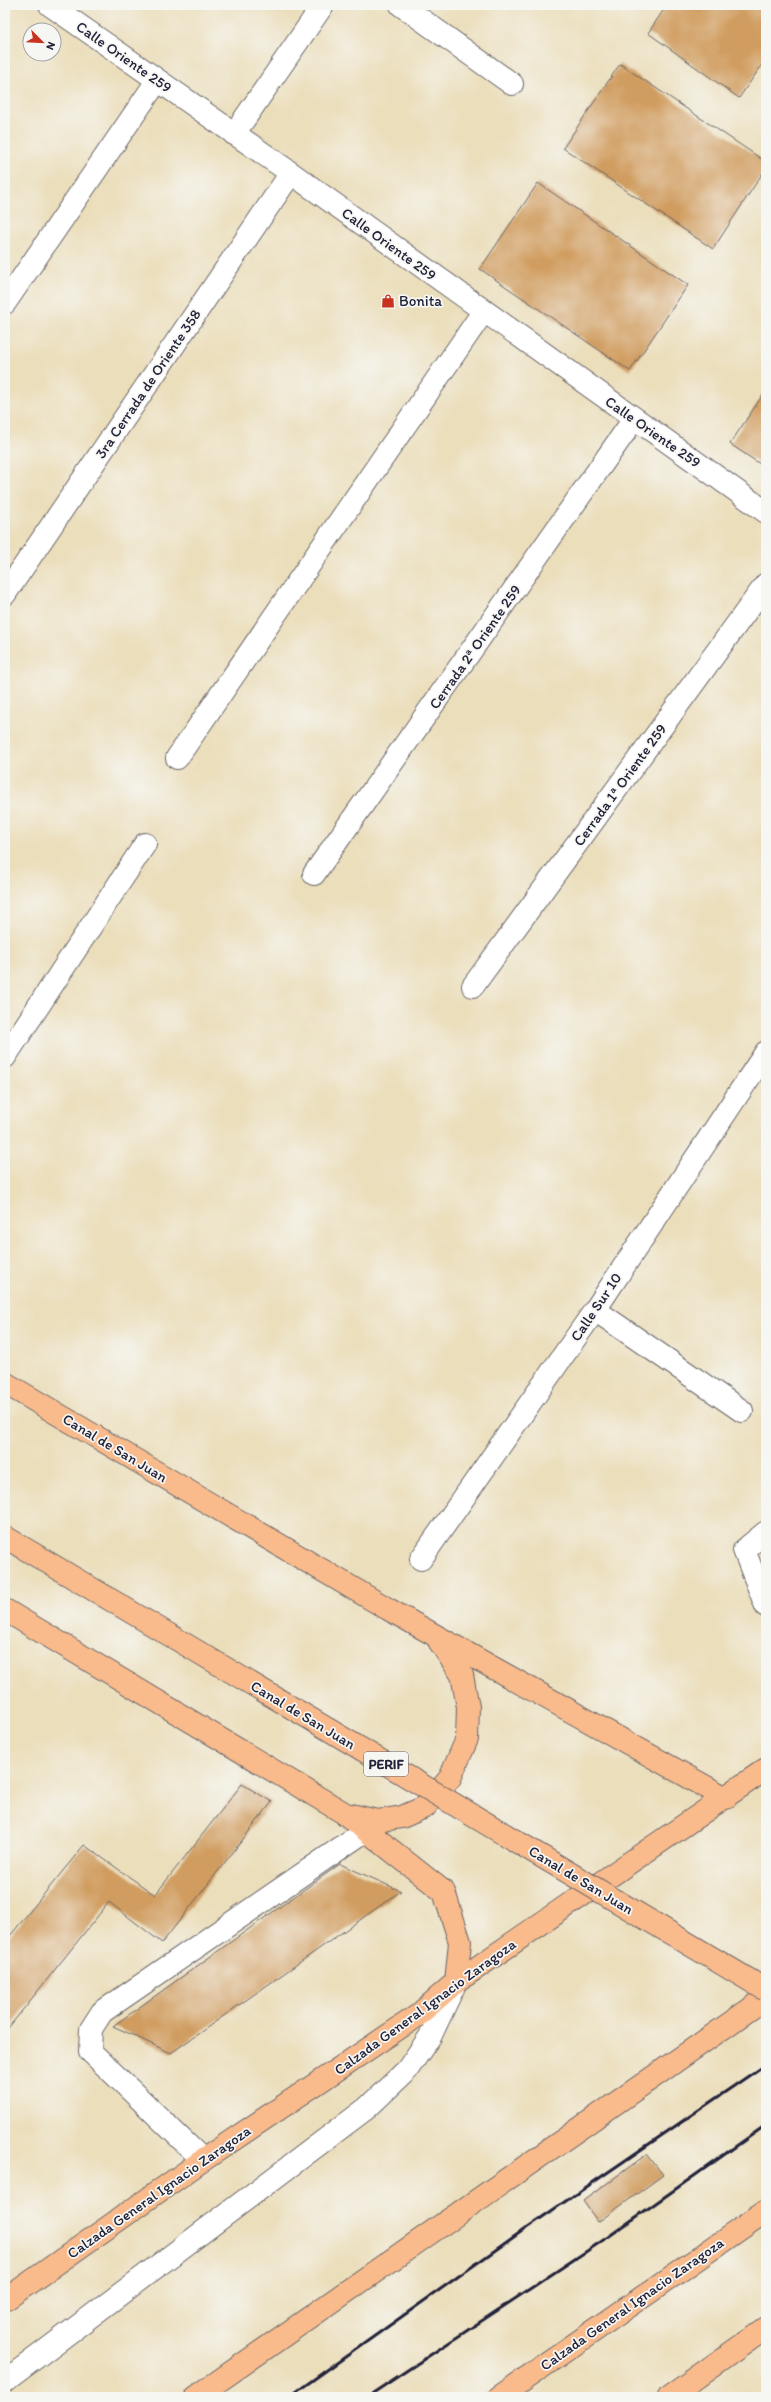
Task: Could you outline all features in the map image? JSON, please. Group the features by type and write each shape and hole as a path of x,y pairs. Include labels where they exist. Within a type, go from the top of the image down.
{"main road":[{"name":"Canal de San Juan","path":"5,1383 437,1637 726,1798"},
{"name":"Canal de San Juan","path":"5,1537 766,1990"},
{"path":"5,1610 344,1813 368,1829 444,1892 460,1942 456,1982"},
{"path":"344,1813 377,1821 402,1817 425,1807 450,1778 467,1739 468,1707 462,1675 437,1637"},
{"name":"Calzada General Ignacio Zaragoza","path":"5,2300 203,2160 417,2016 456,1982 726,1798 766,1769"},
{"path":"196,2397 766,1998"},
{"name":"Calzada General Ignacio Zaragoza","path":"499,2397 766,2211"},
{"path":"669,2397 766,2328"},
{"path":"525,2397 550,2361"}],"street":[{"name":"Calle Oriente 259","path":"50,5 291,173 483,312 766,512"},
{"path":"234,134 323,5"},
{"path":"401,5 512,84"},
{"path":"5,303 157,81"},
{"name":"3ra Cerrada de Oriente 358","path":"5,594 291,173"},
{"path":"177,758 483,312"},
{"name":"Cerrada 2ª Oriente 259","path":"314,874 634,419"},
{"name":"Cerrada 1ª Oriente 259","path":"473,986 766,584"},
{"path":"5,1057 145,844"},
{"name":"Calle Sur 10","path":"421,1559 595,1310 766,1052"},
{"path":"595,1310 742,1411"},
{"path":"766,1532 744,1550 766,1606"},
{"path":"203,2160 90,2051 91,2029 102,2012 368,1829"},
{"path":"5,2381 367,2108 406,2070 431,2035 456,1982"}],"building":[{"path":"667,5 766,5 766,59 739,98 648,33"},
{"path":"620,64 766,162 766,168 713,249 563,148"},
{"path":"538,183 688,285 630,371 480,269"},
{"path":"766,390 766,468 730,444"},
{"path":"242,1784 272,1802 162,1943 109,1902 5,2032 5,1942 84,1845 155,1895"},
{"path":"340,1864 401,1891 171,2053 113,2026"},
{"path":"647,2154 663,2175 598,2222 583,2201"}],"railway":[{"path":"289,2397 525,2229 766,2064"},
{"path":"367,2397 608,2237 766,2125"}],"place":[{"name":"Bonita","path":"388,301"}]}
